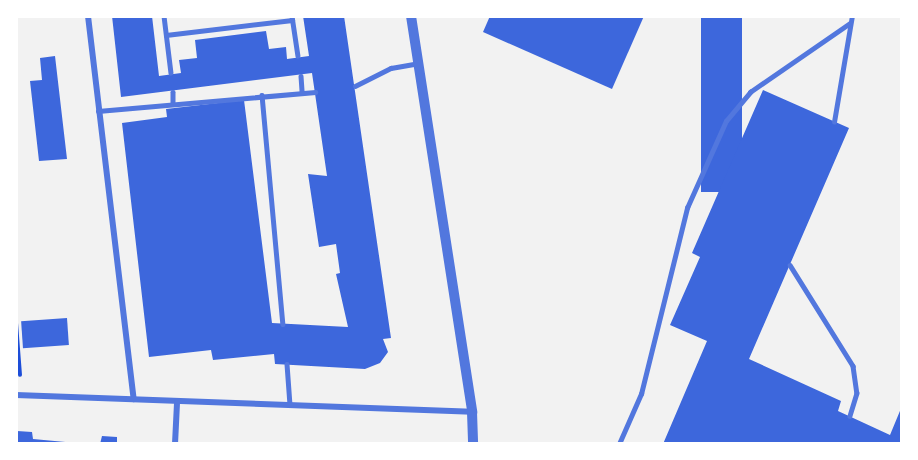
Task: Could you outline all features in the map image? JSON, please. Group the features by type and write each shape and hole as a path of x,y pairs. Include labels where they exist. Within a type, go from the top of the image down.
{"street":[{"path":"88,16 134,399"},
{"path":"411,16 472,412 473,444"},
{"path":"16,395 134,399 177,403 472,412"},
{"path":"175,444 177,403"}],"lane":[{"path":"164,16 171,73"},
{"path":"834,122 852,16"},
{"path":"166,35 292,18 298,56"},
{"path":"619,444 641,394 687,208 726,121 750,92 850,24"},
{"path":"355,86 391,68 418,63"},
{"path":"301,76 302,91"},
{"path":"98,111 302,91 315,92"},
{"path":"172,92 173,103"},
{"path":"262,95 283,324"},
{"path":"790,265 853,366 857,393 850,417"},
{"path":"287,364 290,405"}],"path":[{"path":"16,323 20,375"}],"building":[{"path":"112,16 152,16 159,76 181,73 179,60 197,58 195,40 266,31 269,49 286,47 287,59 309,56 303,16 344,16 391,338 383,339 388,352 380,363 365,369 275,364 274,354 213,360 211,350 149,357 122,123 167,117 166,109 244,100 272,323 348,327 336,274 340,273 336,244 319,247 308,174 327,176 312,73 121,97"},
{"path":"490,16 644,16 612,89 483,32"},
{"path":"701,16 742,16 742,192 701,192"},
{"path":"55,56 67,159 39,161 30,81 42,80 40,58"},
{"path":"763,90 849,128 749,359 841,401 838,411 890,435 902,406 902,444 663,444 707,341 670,325 700,257 692,253"},
{"path":"67,318 69,345 23,348 21,321"},
{"path":"17,431 32,432 33,439 87,444 16,444"},
{"path":"102,436 117,437 117,444 100,444"}]}
